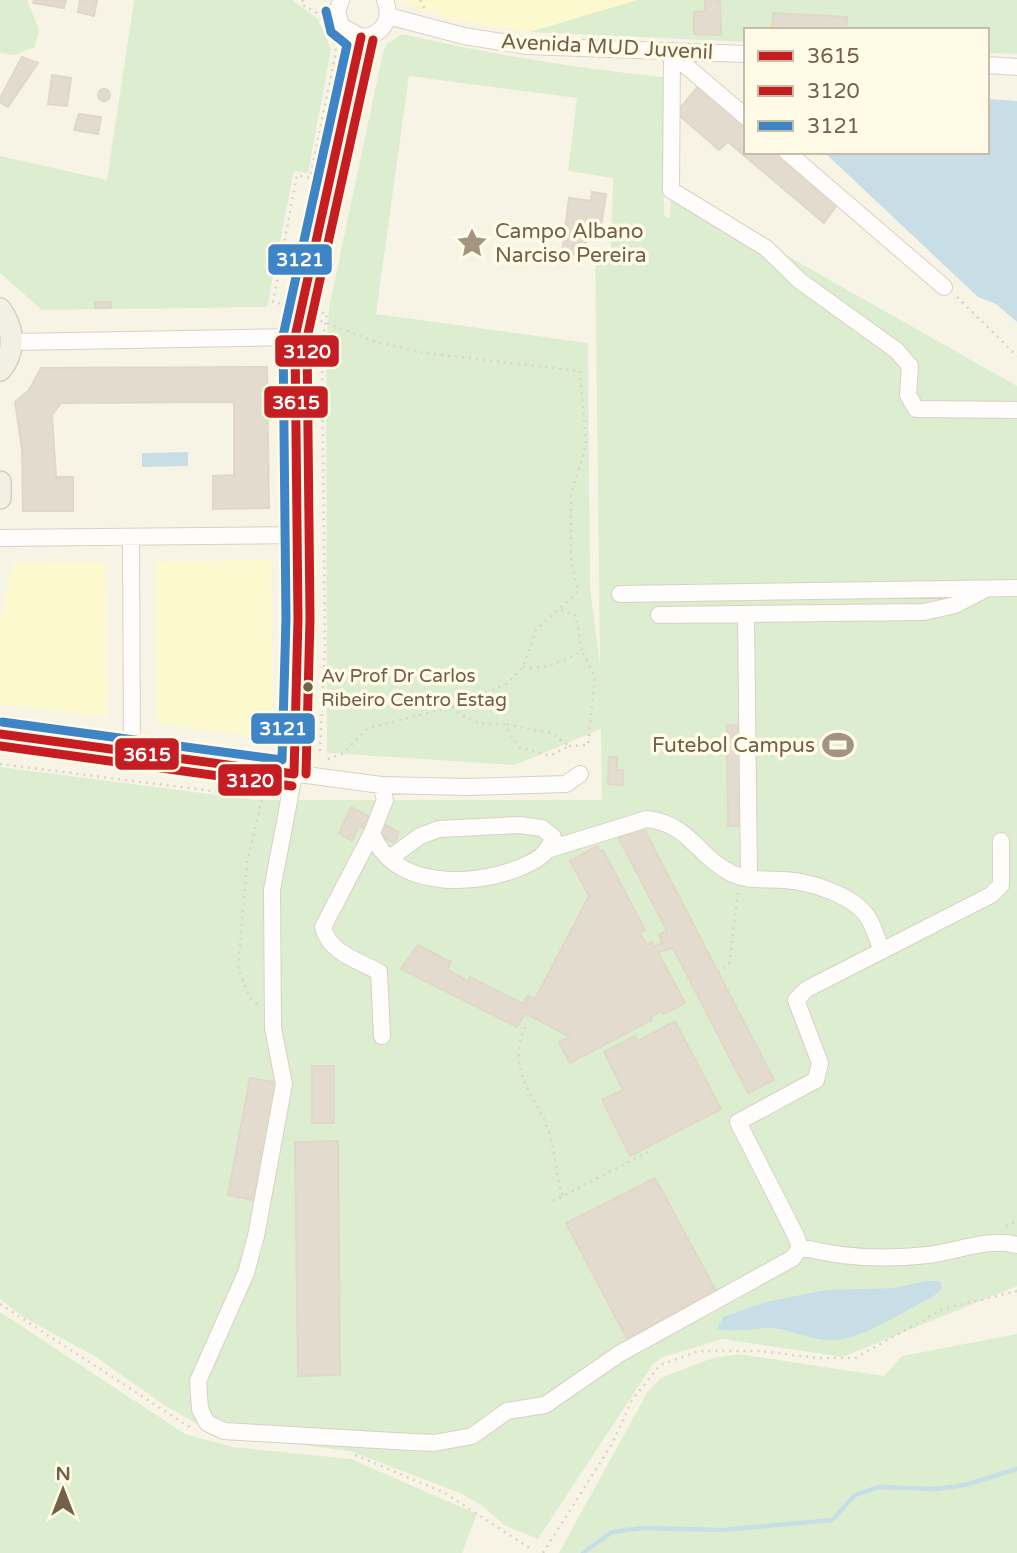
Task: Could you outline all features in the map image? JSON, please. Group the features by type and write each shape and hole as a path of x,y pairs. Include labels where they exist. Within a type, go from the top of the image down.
{"main road":[{"path":"0,309 11,329 12,342 10,355 0,370"},
{"path":"0,482 0,498"}],"street":[{"path":"337,1 341,26 361,37 376,34 387,8"},
{"name":"Avenida MUD Juvenil","path":"387,8 464,36 527,46 672,54 744,54"},
{"path":"361,37 295,337 298,619 294,774 272,890 273,1028 284,1084 256,1236 246,1273 198,1381 200,1409 207,1423 217,1430 434,1443 472,1436 507,1412 545,1405 619,1354 793,1258 800,1247"},
{"path":"672,54 671,190 766,248 800,281 896,350 910,366 908,395 916,409 1017,410"},
{"path":"672,54 744,115"},
{"path":"989,65 1017,67"},
{"path":"789,154 944,287"},
{"path":"12,342 295,337"},
{"path":"0,538 296,536"},
{"path":"131,538 132,751"},
{"path":"620,594 1017,588"},
{"path":"659,615 925,612 955,605 987,589"},
{"path":"744,877 746,614"},
{"path":"0,734 381,785 467,787 566,784 580,774"},
{"path":"381,785 385,800 372,833 323,927 326,939 337,950 380,972 382,1036"},
{"path":"372,833 378,850 407,869 443,881 474,881 536,861 550,849 647,819 662,821 678,828 721,866 744,877 818,885 865,913 881,951"},
{"path":"390,858 429,833 466,828 542,828 553,837 550,849"},
{"path":"1001,841 1001,885 991,895 807,989 796,1000 820,1063 816,1080 738,1122 800,1247 834,1256 879,1258 928,1255 1004,1241 1017,1245"}],"path":[{"path":"944,287 982,318 1017,356"},
{"path":"294,774 342,754 368,728 452,707 506,684 523,667 536,630 578,592 571,558 571,494 586,446 580,371 425,353 373,341 333,323 300,314"},
{"path":"504,724 519,747 550,756 569,746 588,745 595,677 582,651 576,617 560,609"},
{"path":"523,667 537,669 557,664 582,651"},
{"path":"452,707 466,719 481,725 504,724 551,733 569,746"},
{"path":"0,764 260,797"},
{"path":"719,972 729,965 744,877"},
{"path":"525,1027 518,1048 520,1073 545,1122 552,1143 555,1175 563,1196"},
{"path":"553,1201 650,1151"},
{"path":"543,1553 612,1444 632,1400 660,1365 699,1351 759,1351 818,1359 855,1359 892,1335 943,1309 1017,1291"}],"green space":[{"path":"0,0 27,0 39,29 35,47 15,55 0,53"},
{"path":"134,0 292,0 318,19 331,49 308,173 294,171 267,307 42,310 0,273 0,156 107,180"},
{"path":"637,0 1017,0 1017,54 989,53 989,28 744,28 744,42 529,32"},
{"path":"402,34 532,60 663,77 664,215 670,218 671,190 1017,386 1017,1286 843,1357 722,1339 663,1357 653,1364 538,1539 504,1525 483,1506 460,1493 350,1451 215,1434 164,1405 96,1357 23,1317 0,1299 0,767 256,800 602,800 601,729 515,765 327,753 326,344 329,308 383,52 387,44","holes":["409,76 577,98 568,171 613,178 611,249 595,249 600,664 590,588 588,343 376,314"]},
{"path":"0,1312 185,1434 233,1447 351,1459 477,1514 462,1553 0,1553"},
{"path":"1017,1334 1017,1553 559,1553 648,1391 661,1378 712,1358 738,1354 884,1376 902,1356"}],"sand":[{"path":"399,0 637,0 529,32 446,18"},
{"path":"271,560 273,739 157,723 155,562"},
{"path":"105,562 107,717 0,704 0,623 13,563"}],"water":[{"path":"989,99 1017,101 1017,322 996,304 978,297 826,154 989,154"},
{"path":"188,452 188,466 142,467 142,453"},
{"path":"926,1281 940,1281 942,1288 933,1297 880,1325 837,1340 824,1340 771,1328 717,1329 723,1317 766,1302 825,1290 894,1288"}],"building":[{"path":"34,0 66,0 64,8 33,3"},
{"path":"80,0 97,0 94,16 78,12"},
{"path":"705,0 720,0 721,35 694,34 694,12 705,11"},
{"path":"773,13 847,17 846,28 772,28"},
{"path":"22,57 38,63 8,107 0,102 0,98"},
{"path":"52,75 71,78 67,106 48,104"},
{"path":"699,85 744,124 744,154 778,154 837,205 824,223 728,142 719,150 680,116 680,108"},
{"path":"99,90 109,90 109,100 99,100"},
{"path":"79,114 101,117 98,134 74,130"},
{"path":"592,192 606,194 601,226 588,225 584,256 562,253 569,198 591,201"},
{"path":"95,302 111,302 111,308 95,308"},
{"path":"267,367 269,508 213,509 213,476 234,475 234,402 61,403 52,415 56,477 73,477 73,511 23,511 22,450 15,402 29,390 41,368"},
{"path":"727,725 742,726 743,826 728,826"},
{"path":"609,757 617,757 617,771 623,770 623,785 608,784"},
{"path":"351,807 399,832 394,843 359,826 352,841 339,833"},
{"path":"642,825 774,1080 748,1093 673,948 658,952 685,1003 663,1014 661,1011 650,1017 652,1020 570,1063 559,1042 570,1037 525,1013 517,1027 401,969 418,945 451,962 447,970 468,981 470,977 523,1004 528,995 535,999 589,896 570,861 597,846 600,851 603,850 645,930 640,933 647,945 652,942 654,947 663,943 659,935 667,931 618,837"},
{"path":"675,1021 721,1109 630,1156 602,1100 623,1090 604,1052 635,1036 638,1041"},
{"path":"312,1066 334,1066 334,1123 312,1123"},
{"path":"250,1078 279,1083 257,1201 228,1195"},
{"path":"338,1141 340,1375 298,1376 295,1142"},
{"path":"655,1178 716,1291 627,1339 566,1223"}],"waterway":[{"path":"583,1553 612,1532 642,1528 722,1530 832,1520 855,1495 879,1487 935,1489 965,1485 1017,1469"}],"transit line":[{"name":"3121","path":"2,722 282,760 286,619 283,336 347,45 331,32 326,11"},
{"name":"3615","path":"294,774 298,619 295,337 361,37"},
{"name":"3120","path":"306,774 310,619 307,338 373,40"},
{"name":"3615","path":"0,734 294,774"},
{"name":"3120","path":"0,746 292,786"}],"place":[{"name":"Campo Albano Narciso Pereira","path":"472,243"},
{"name":"Av Prof Dr Carlos Ribeiro Centro Estag","path":"308,687"},
{"name":"Futebol Campus","path":"838,745"}]}
